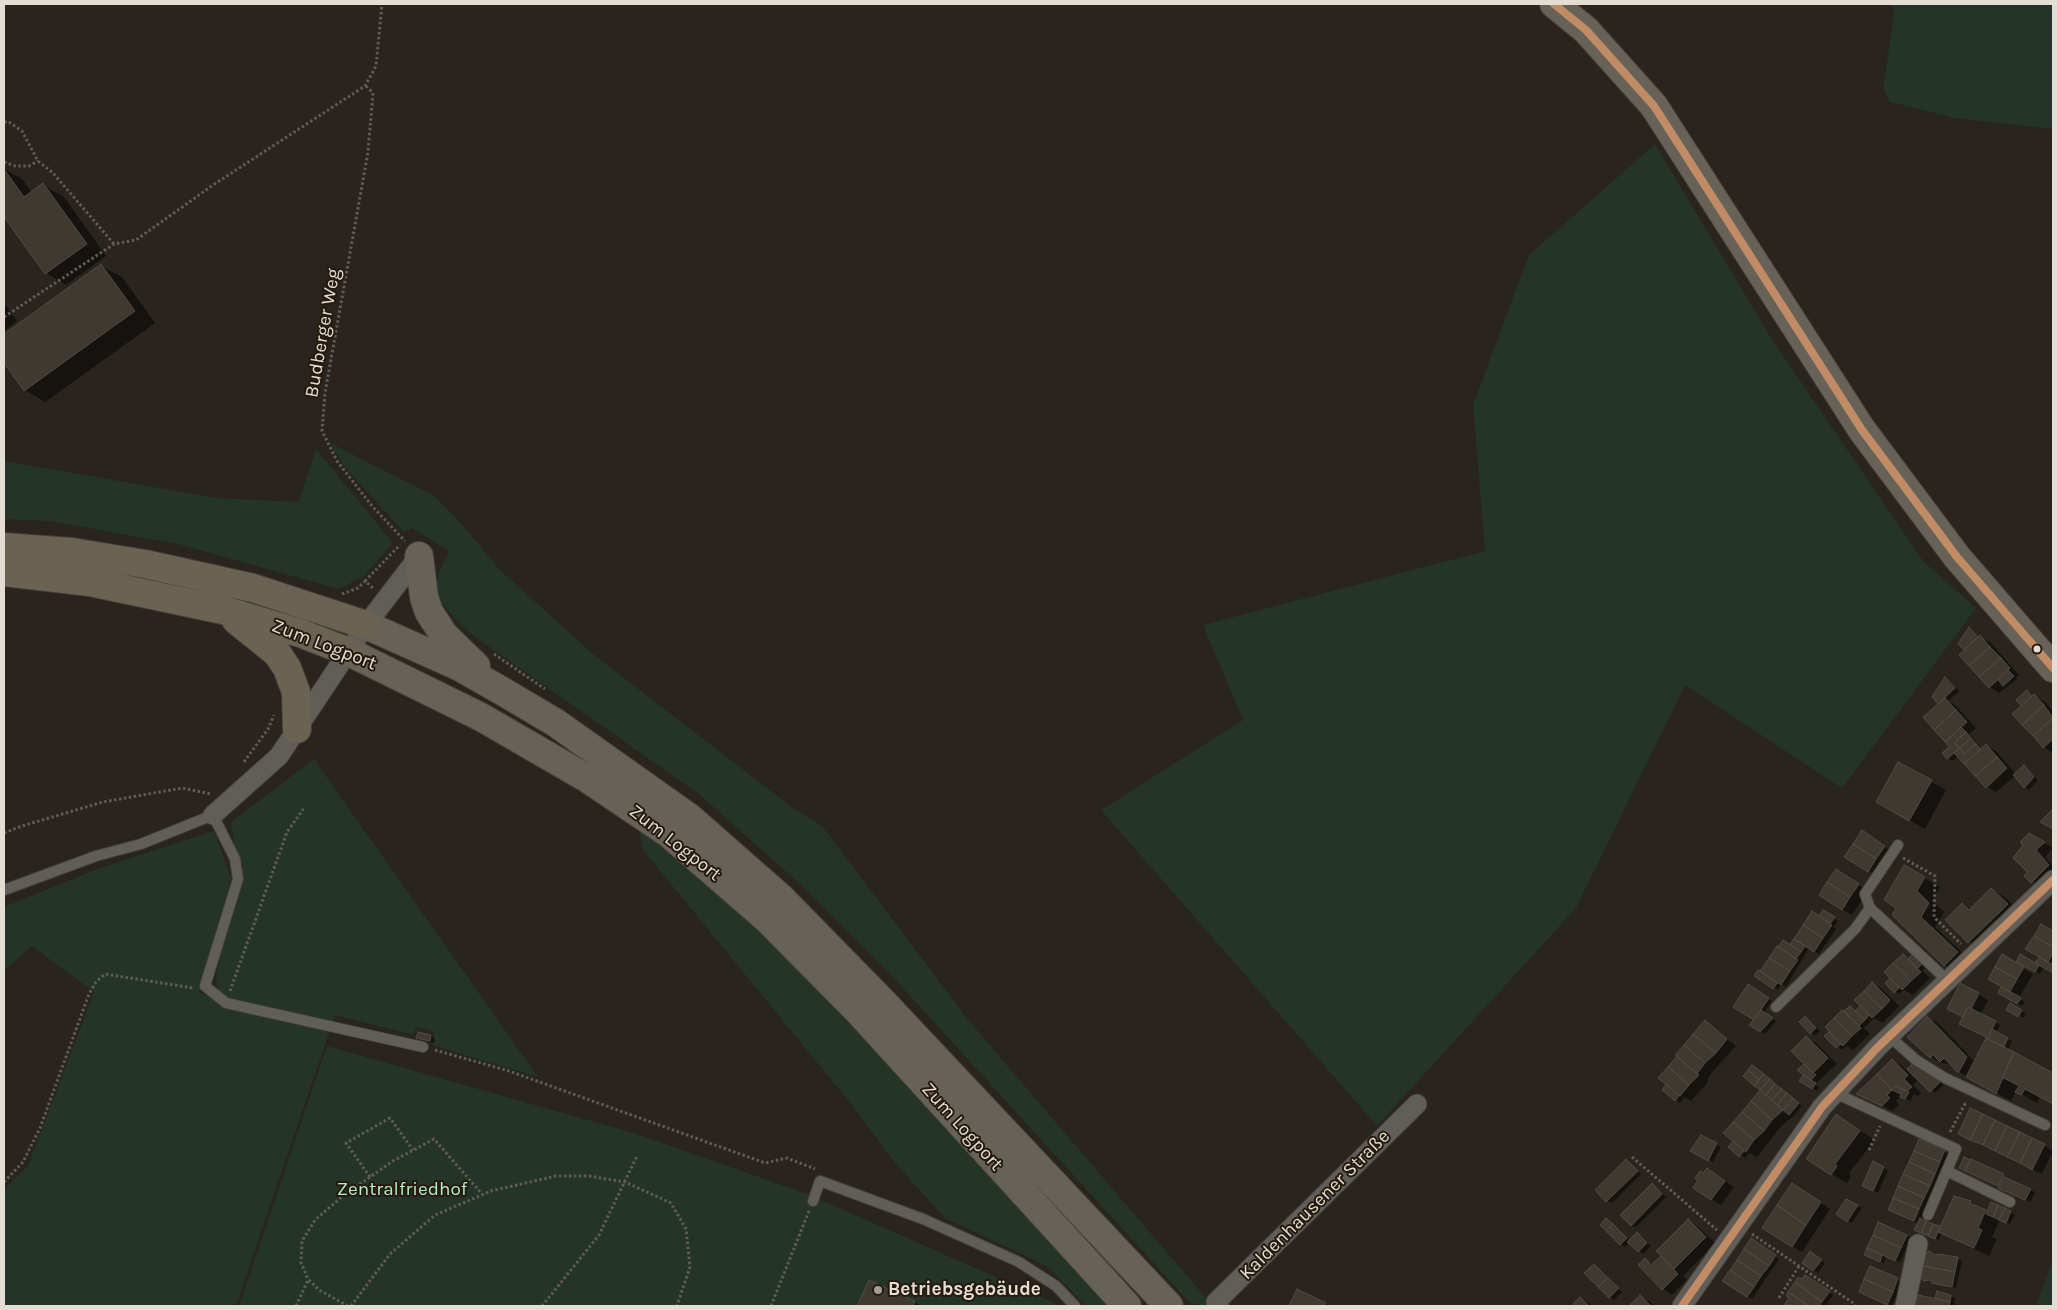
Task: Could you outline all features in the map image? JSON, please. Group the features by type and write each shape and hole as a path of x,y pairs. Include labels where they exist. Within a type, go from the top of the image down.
{"highway":[{"name":"Zum Logport","path":"4,547 72,552 145,564 253,588 366,625"},
{"name":"Zum Logport","path":"4,572 90,582 223,610 300,633 349,652"},
{"path":"223,610 277,653 287,668 296,692 297,729"}],"main road":[{"path":"1554,4 1586,30 1654,106 1862,430 1957,557 2053,668"},
{"path":"412,548 429,612 444,635 502,691"},
{"name":"Zum Logport","path":"366,625 460,666 556,723 690,818 781,898 901,1022 1169,1306"},
{"name":"Zum Logport","path":"349,652 481,717 588,779 668,833 767,919 859,1012 1126,1306"}],"street":[{"path":"218,812 279,756 349,652 412,548"},
{"path":"1682,1306 1822,1107 1889,1036 2053,880"},
{"name":"Kaldenhausener Straße","path":"1219,1306 1216,1302 1417,1104"},
{"path":"1905,1306 1918,1244"}],"lane":[{"path":"4,890 96,856 141,844 218,812 236,859 238,879 205,986 226,1003 424,1047"},
{"path":"1896,849 1865,894 1870,908 1948,981"},
{"path":"1776,1006 1855,929 1870,908"},
{"path":"1889,1036 1916,1060 1945,1078 2045,1125"},
{"path":"1835,1093 1956,1149 1928,1215"},
{"path":"1947,1171 2010,1202"},
{"path":"813,1201 820,1181 923,1219 1019,1262 1056,1286 1075,1306"}],"path":[{"path":"4,317 114,244 136,240 213,185 365,86 376,66 382,4"},
{"name":"Budberger Weg","path":"365,86 373,93 368,152 325,393 322,431 336,461 372,506 412,548"},
{"path":"4,122 9,122 22,131 38,161 53,172 114,244"},
{"path":"4,162 16,166 29,166 38,161"},
{"path":"365,582 412,548"},
{"path":"240,766 260,741 275,712"},
{"path":"4,833 103,802 182,788 210,794"},
{"path":"215,789 202,799 218,812"},
{"path":"210,794 218,812"},
{"path":"226,1003 287,832 304,808"},
{"path":"1896,849 1935,876 1934,917 1974,957"},
{"path":"4,1182 23,1162 40,1128 88,994 96,982 105,974 190,989 205,986"},
{"path":"424,1047 508,1071 765,1162 787,1158 814,1168 820,1181"},
{"path":"1944,1143 1968,1100"},
{"path":"1869,1150 1885,1116"},
{"path":"370,1177 346,1143 390,1118 413,1150"},
{"path":"482,1194 434,1139 370,1177 315,1220 302,1241 301,1263 308,1279 319,1290 349,1306 390,1254 435,1215 482,1194 556,1176 590,1176 625,1182 671,1203 686,1229 690,1267 677,1306"},
{"path":"542,1306 598,1235 638,1156"},
{"path":"1632,1157 1734,1232 1799,1266 1856,1305"},
{"path":"771,1306 813,1201"},
{"path":"1779,1298 1799,1266"},
{"path":"296,1306 308,1279"}],"green space":[{"path":"1892,4 2053,4 2053,129 1955,118 1890,102 1883,88 1894,15"},
{"path":"1655,144 1773,341 1923,561 1976,608 1842,788 1685,685 1576,908 1377,1126 1101,810 1243,720 1203,625 1485,551 1473,405 1529,255"},
{"path":"330,443 433,495 459,521 500,570 593,654 793,808 822,826 970,1022 1213,1306 1191,1304 889,973 801,885 699,794 474,636 455,619 437,597 436,588 439,572 449,551 412,528 404,532 343,465"},
{"path":"316,449 393,543 364,576 339,589 178,544 50,521 4,519 4,461 217,498 299,502"},
{"path":"314,759 538,1077 432,1045 435,1032 416,1027 414,1035 335,1015 236,1306 4,1306 4,1190 28,1166 94,992 32,946 4,971 4,907 100,868 214,831 231,878 198,993 220,998 216,980 221,954 243,884 243,865 235,847 231,822"},
{"path":"639,829 686,865 780,948 1115,1306 1086,1306 1047,1266 945,1218 895,1163 851,1104 643,850"},
{"name":"Zentralfriedhof","path":"327,1046 637,1134 810,1195 1061,1306 239,1306"},
{"path":"2053,1259 2053,1306 2036,1306"}],"building":[{"path":"4,169 24,197 43,183 87,244 45,274 4,217"},
{"path":"101,264 135,311 24,391 4,363 4,334"},
{"path":"1969,627 1978,637 1964,650 1958,644"},
{"path":"1980,635 1990,647 1969,666 1959,655"},
{"path":"1990,647 2001,658 1979,677 1969,666"},
{"path":"2001,658 2010,668 1989,688 1979,677"},
{"path":"2008,670 2014,676 2003,686 1998,680"},
{"path":"1945,677 1955,688 1938,704 1932,697"},
{"path":"2027,690 2032,696 2021,706 2016,700"},
{"path":"2034,694 2044,705 2022,725 2012,714"},
{"path":"1945,698 1956,710 1934,730 1923,717"},
{"path":"2044,705 2053,718 2033,736 2022,725"},
{"path":"1956,710 1967,722 1945,742 1934,730"},
{"path":"2053,718 2053,739 2043,748 2033,736"},
{"path":"1961,727 1966,732 1954,743 1960,748 1947,759 1942,753 1949,747 1945,742"},
{"path":"1966,732 1971,738 1960,748 1954,743"},
{"path":"1971,738 1976,744 1964,754 1960,748"},
{"path":"1976,744 1981,749 1964,764 1954,753 1960,748 1964,754"},
{"path":"1986,744 1997,757 1975,776 1964,764"},
{"path":"1997,757 2007,768 1986,788 1975,776"},
{"path":"1898,762 1932,780 1909,821 1876,802"},
{"path":"2024,765 2034,777 2024,788 2013,775"},
{"path":"2053,809 2053,829 2040,822"},
{"path":"1862,830 1885,846 1876,859 1853,844"},
{"path":"2029,833 2045,842 2036,850 2049,865 2031,883 2024,876 2027,872 2013,858 2023,845 2020,842"},
{"path":"1853,844 1876,859 1868,872 1844,857"},
{"path":"1904,865 1925,877 1917,891 1929,903 1921,917 1958,952 1944,966 1892,915 1896,908 1884,900"},
{"path":"1836,869 1859,884 1850,897 1827,882"},
{"path":"1827,882 1850,897 1842,910 1819,895"},
{"path":"1991,888 2008,904 1968,943 1945,920 1962,903 1969,910"},
{"path":"1823,910 1835,917 1830,924 1819,916"},
{"path":"1812,911 1832,925 1823,938 1803,925"},
{"path":"2041,924 2053,931 2053,947 2034,936"},
{"path":"1803,925 1823,938 1814,952 1794,939"},
{"path":"2034,936 2053,947 2053,953 2048,962 2025,949"},
{"path":"1794,939 1805,946 1801,952 1790,944"},
{"path":"1783,940 1801,952 1796,959 1778,947"},
{"path":"1777,946 1798,960 1790,971 1769,958"},
{"path":"1903,954 1921,972 1911,981 1893,963"},
{"path":"1912,954 1922,964 1917,969 1908,959"},
{"path":"2002,954 2024,967 2017,979 1995,967"},
{"path":"2020,954 2039,965 2035,972 2016,962"},
{"path":"2039,957 2053,965 2053,973 2035,963"},
{"path":"1769,958 1790,971 1781,985 1760,971"},
{"path":"1893,963 1911,981 1902,990 1884,972"},
{"path":"1995,967 2017,979 2010,992 1988,979"},
{"path":"1758,970 1777,983 1773,989 1754,976"},
{"path":"1890,978 1899,988 1894,993 1885,983"},
{"path":"1872,982 1890,1000 1882,1009 1864,991"},
{"path":"1960,983 1979,993 1971,1009 1968,1007 1963,1017 1947,1009"},
{"path":"1748,984 1769,998 1754,1020 1733,1007"},
{"path":"2001,987 2021,998 2017,1004 1998,993"},
{"path":"1864,991 1882,1009 1872,1018 1854,1000"},
{"path":"2010,1003 2022,1010 2018,1017 2006,1010"},
{"path":"1850,1006 1865,1020 1859,1026 1844,1011"},
{"path":"1860,1006 1869,1015 1865,1020 1855,1011"},
{"path":"1968,1007 1996,1021 1988,1038 1959,1024"},
{"path":"1761,1010 1773,1018 1760,1032 1749,1025"},
{"path":"1842,1010 1861,1028 1852,1036 1834,1018"},
{"path":"1805,1016 1816,1028 1810,1034 1799,1022"},
{"path":"1927,1016 1967,1057 1958,1073 1944,1058 1940,1062 1933,1055 1930,1058 1907,1037"},
{"path":"1834,1018 1852,1036 1843,1046 1825,1027"},
{"path":"1705,1020 1727,1039 1716,1053 1693,1034"},
{"path":"1992,1029 2008,1038 2004,1047 1986,1038"},
{"path":"418,1032 431,1035 430,1041 416,1038"},
{"path":"1829,1032 1841,1044 1836,1048 1824,1036"},
{"path":"1693,1034 1716,1053 1705,1063 1684,1045"},
{"path":"1806,1036 1828,1058 1813,1073 1791,1051"},
{"path":"1986,1038 2014,1052 1996,1094 1966,1077"},
{"path":"1684,1045 1705,1063 1697,1074 1675,1055"},
{"path":"2014,1052 2053,1073 2053,1104 2025,1089 2021,1095 2015,1092 2019,1086 2002,1077"},
{"path":"1677,1056 1699,1075 1689,1085 1668,1067"},
{"path":"1892,1059 1908,1075 1904,1079 1912,1087 1907,1091 1896,1086 1892,1090 1877,1074"},
{"path":"1914,1062 1942,1080 1930,1092 1907,1069"},
{"path":"1804,1064 1816,1075 1811,1080 1797,1070"},
{"path":"1752,1065 1764,1074 1759,1080 1748,1070"},
{"path":"1668,1067 1689,1085 1680,1096 1658,1078"},
{"path":"1748,1070 1759,1080 1754,1086 1743,1076"},
{"path":"1764,1074 1770,1079 1760,1090 1754,1086"},
{"path":"1877,1074 1892,1090 1887,1095 1890,1098 1882,1106 1856,1094"},
{"path":"1803,1075 1816,1083 1812,1089 1799,1081"},
{"path":"1770,1079 1775,1084 1766,1095 1760,1090"},
{"path":"1666,1084 1679,1096 1675,1101 1662,1090"},
{"path":"1775,1084 1782,1089 1772,1100 1766,1095"},
{"path":"1896,1086 1909,1092 1905,1099 1900,1097 1901,1094 1892,1090"},
{"path":"1782,1089 1787,1093 1777,1105 1772,1100"},
{"path":"1760,1090 1783,1110 1772,1120 1751,1101"},
{"path":"1787,1093 1793,1098 1783,1110 1777,1105"},
{"path":"1793,1098 1799,1103 1789,1115 1783,1110"},
{"path":"1751,1101 1772,1120 1764,1131 1742,1112"},
{"path":"1970,1108 1983,1114 1970,1140 1958,1134"},
{"path":"1742,1112 1764,1131 1754,1140 1733,1122"},
{"path":"1836,1114 1860,1131 1835,1164 1837,1166 1831,1175 1806,1159"},
{"path":"1983,1114 1995,1120 1983,1145 1970,1140"},
{"path":"1995,1120 2007,1126 1995,1151 1983,1145"},
{"path":"1733,1122 1754,1140 1746,1152 1723,1133"},
{"path":"2007,1126 2020,1132 2007,1157 1995,1151"},
{"path":"2020,1132 2032,1138 2020,1163 2007,1157"},
{"path":"1701,1135 1717,1143 1708,1161 1690,1151"},
{"path":"2032,1138 2045,1144 2032,1170 2020,1163"},
{"path":"1919,1139 1945,1150 1940,1162 1914,1151"},
{"path":"1733,1141 1744,1151 1739,1157 1728,1147"},
{"path":"1914,1151 1940,1162 1935,1174 1909,1162"},
{"path":"1964,1157 1970,1160 1965,1171 1959,1168"},
{"path":"1626,1159 1638,1171 1606,1202 1595,1190"},
{"path":"1971,1159 2004,1174 1998,1186 1965,1171"},
{"path":"1873,1161 1884,1167 1873,1191 1862,1186"},
{"path":"1909,1162 1935,1174 1930,1186 1903,1174"},
{"path":"1707,1168 1725,1181 1711,1200 1693,1188 1698,1180 1695,1178 1700,1171 1703,1173"},
{"path":"1903,1174 1930,1186 1924,1198 1898,1186"},
{"path":"2004,1177 2031,1189 2025,1200 1998,1188"},
{"path":"1652,1183 1662,1194 1631,1226 1620,1215"},
{"path":"1792,1183 1821,1202 1806,1225 1777,1205"},
{"path":"1898,1186 1924,1198 1919,1209 1893,1198"},
{"path":"1954,1196 1971,1201 1970,1203 1986,1210 1978,1228 1982,1230 1974,1248 1938,1232"},
{"path":"1893,1198 1919,1209 1914,1221 1888,1210"},
{"path":"1846,1199 1858,1205 1847,1222 1836,1214"},
{"path":"1991,1202 1998,1205 1993,1217 1986,1214"},
{"path":"1777,1205 1806,1225 1792,1247 1762,1228"},
{"path":"1998,1205 2005,1208 1999,1220 1993,1217"},
{"path":"2005,1208 2011,1211 2006,1223 1999,1220"},
{"path":"1606,1218 1613,1224 1606,1231 1600,1225"},
{"path":"1920,1218 1926,1221 1921,1233 1914,1230"},
{"path":"1688,1219 1706,1237 1674,1269 1656,1251"},
{"path":"1926,1221 1933,1224 1928,1236 1921,1233"},
{"path":"1878,1222 1907,1235 1901,1248 1873,1235"},
{"path":"1613,1224 1627,1238 1620,1245 1606,1231"},
{"path":"1933,1224 1940,1226 1935,1239 1928,1236"},
{"path":"1637,1232 1647,1243 1638,1252 1627,1242"},
{"path":"1873,1235 1901,1248 1895,1261 1867,1248"},
{"path":"1751,1238 1776,1255 1769,1266 1744,1249"},
{"path":"1867,1248 1882,1255 1880,1262 1864,1255"},
{"path":"1744,1249 1769,1266 1761,1276 1737,1260"},
{"path":"1810,1251 1822,1260 1813,1271 1802,1263"},
{"path":"1929,1251 1935,1255 1958,1257 1955,1272 1924,1266 1926,1254"},
{"path":"1661,1256 1678,1274 1662,1290 1638,1265 1645,1258 1651,1265"},
{"path":"1737,1260 1761,1276 1754,1287 1730,1270"},
{"path":"1594,1264 1608,1278 1598,1287 1584,1273"},
{"path":"1870,1266 1898,1278 1893,1292 1864,1279"},
{"path":"1924,1266 1955,1272 1952,1287 1932,1283 1930,1280 1923,1281 1921,1277"},
{"path":"1730,1270 1754,1287 1747,1297 1722,1281"},
{"path":"1805,1275 1830,1291 1822,1302 1795,1282 1798,1277 1802,1279"},
{"path":"1608,1278 1619,1288 1609,1298 1598,1287"},
{"path":"1864,1279 1893,1292 1887,1305 1859,1292"},
{"name":"Betriebsgebäude","path":"869,1280 915,1301 913,1306 857,1306"},
{"path":"1795,1282 1822,1302 1819,1306 1809,1306 1788,1292"},
{"path":"1297,1289 1326,1303 1324,1306 1289,1306"},
{"path":"1937,1291 1951,1295 1950,1302 1935,1298"},
{"path":"1788,1292 1809,1306 1784,1305 1789,1298 1786,1296"},
{"path":"1640,1295 1651,1306 1629,1306"},
{"path":"1918,1295 1950,1302 1949,1306 1915,1306"},
{"path":"1580,1297 1589,1306 1576,1306 1573,1304"}],"transit line":[{"path":"1554,4 1586,30 1654,106 1862,430 1957,557 2053,668"},
{"path":"1682,1306 1822,1107 1877,1048 2053,880"}],"place":[{"name":"Betriebsgebäude","path":"878,1290"}]}
